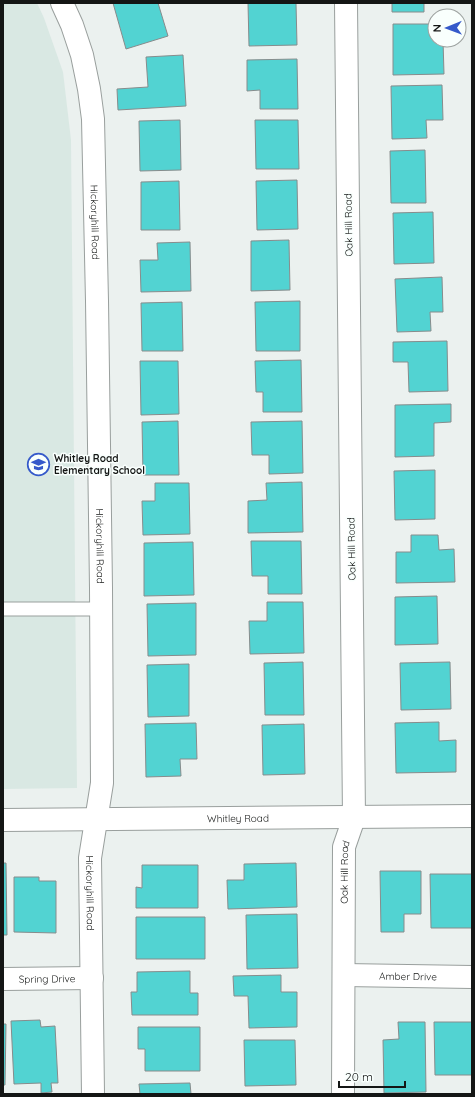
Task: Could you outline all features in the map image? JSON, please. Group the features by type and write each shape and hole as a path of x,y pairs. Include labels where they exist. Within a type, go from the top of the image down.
{"street":[{"name":"Hickoryhill Road","path":"62,3 72,25 82,55 93,119 97,308 102,783 90,858 93,1094"},
{"name":"Oak Hill Road","path":"343,1094 344,846 354,818 346,3"},
{"name":"Whitley Road","path":"3,820 472,816"},
{"name":"Amber Drive","path":"344,975 472,976"},
{"name":"Spring Drive","path":"3,979 92,978"}],"lane":[{"path":"3,609 101,609"}],"shaded area":[{"name":"Whitley Road Elementary School","path":"3,3 37,3 44,18 63,72 71,140 77,788 3,789"}],"building":[{"path":"113,3 158,3 168,36 126,49"},
{"path":"248,3 296,3 297,45 249,46"},
{"path":"392,3 424,3 424,12 392,12"},
{"path":"393,24 427,24 427,48 443,48 444,74 393,75"},
{"path":"183,55 186,106 118,110 117,89 148,87 146,57"},
{"path":"297,59 298,109 260,109 260,90 247,91 247,60"},
{"path":"442,85 443,120 426,120 427,138 392,139 391,86"},
{"path":"180,120 181,170 140,171 139,121"},
{"path":"255,120 298,120 299,169 256,169"},
{"path":"425,150 426,203 391,203 390,151"},
{"path":"297,180 298,229 257,230 256,181"},
{"path":"179,181 180,230 141,230 141,182"},
{"path":"433,212 434,263 394,264 393,213"},
{"path":"289,240 290,290 251,291 251,241"},
{"path":"190,242 191,291 141,292 140,260 158,260 157,243"},
{"path":"442,277 443,312 430,312 431,331 397,332 395,279"},
{"path":"300,301 300,351 256,351 255,302"},
{"path":"182,302 183,351 142,351 141,303"},
{"path":"447,341 448,391 409,392 408,362 393,362 393,342"},
{"path":"301,360 302,412 263,412 263,392 256,392 255,361"},
{"path":"140,361 178,361 179,414 141,415"},
{"path":"451,404 451,422 434,423 434,456 395,457 395,405"},
{"path":"178,421 179,475 143,475 142,422"},
{"path":"302,421 303,473 269,474 269,455 252,455 251,422"},
{"path":"435,470 435,519 395,520 394,471"},
{"path":"302,482 303,532 248,533 248,501 267,500 266,483"},
{"path":"155,483 189,483 190,534 143,535 142,501 155,501"},
{"path":"411,535 438,535 439,550 454,549 455,582 396,583 396,552 411,552"},
{"path":"251,541 301,541 302,594 268,594 268,576 252,576"},
{"path":"193,542 194,595 144,596 144,543"},
{"path":"437,596 438,644 395,645 395,597"},
{"path":"267,602 303,602 304,653 250,654 249,621 267,621"},
{"path":"196,603 196,655 148,656 147,604"},
{"path":"303,662 304,715 265,715 264,663"},
{"path":"450,662 451,709 401,710 400,663"},
{"path":"189,664 189,716 148,717 147,665"},
{"path":"439,722 439,741 456,740 456,772 396,773 395,723"},
{"path":"196,723 197,759 180,759 181,776 146,777 145,724"},
{"path":"304,724 305,774 263,775 262,725"},
{"path":"3,863 6,863 7,935 3,935"},
{"path":"296,863 297,907 228,909 227,880 244,880 244,864"},
{"path":"142,865 198,865 198,908 136,908 136,887 142,888"},
{"path":"380,871 421,871 421,914 404,914 404,932 381,932"},
{"path":"430,874 472,874 472,928 431,928"},
{"path":"14,877 39,877 39,881 56,881 56,933 14,932"},
{"path":"297,914 298,968 247,969 246,915"},
{"path":"136,917 205,917 205,959 136,959"},
{"path":"190,971 190,993 198,993 198,1015 132,1015 131,992 137,992 137,972"},
{"path":"281,975 281,992 297,992 297,1027 249,1028 248,996 234,996 233,976"},
{"path":"40,1020 41,1027 55,1026 58,1083 51,1083 52,1092 41,1093 41,1083 14,1084 11,1021"},
{"path":"398,1022 425,1022 426,1092 384,1093 383,1040 399,1039"},
{"path":"434,1022 472,1022 472,1075 435,1075"},
{"path":"3,1024 6,1024 5,1085 3,1085"},
{"path":"138,1027 200,1027 200,1071 145,1071 145,1049 138,1049"},
{"path":"244,1040 295,1040 296,1085 245,1086"},
{"path":"190,1083 191,1094 140,1094 139,1084"}],"place":[{"name":"Whitley Road Elementary School","path":"38,464"}]}
